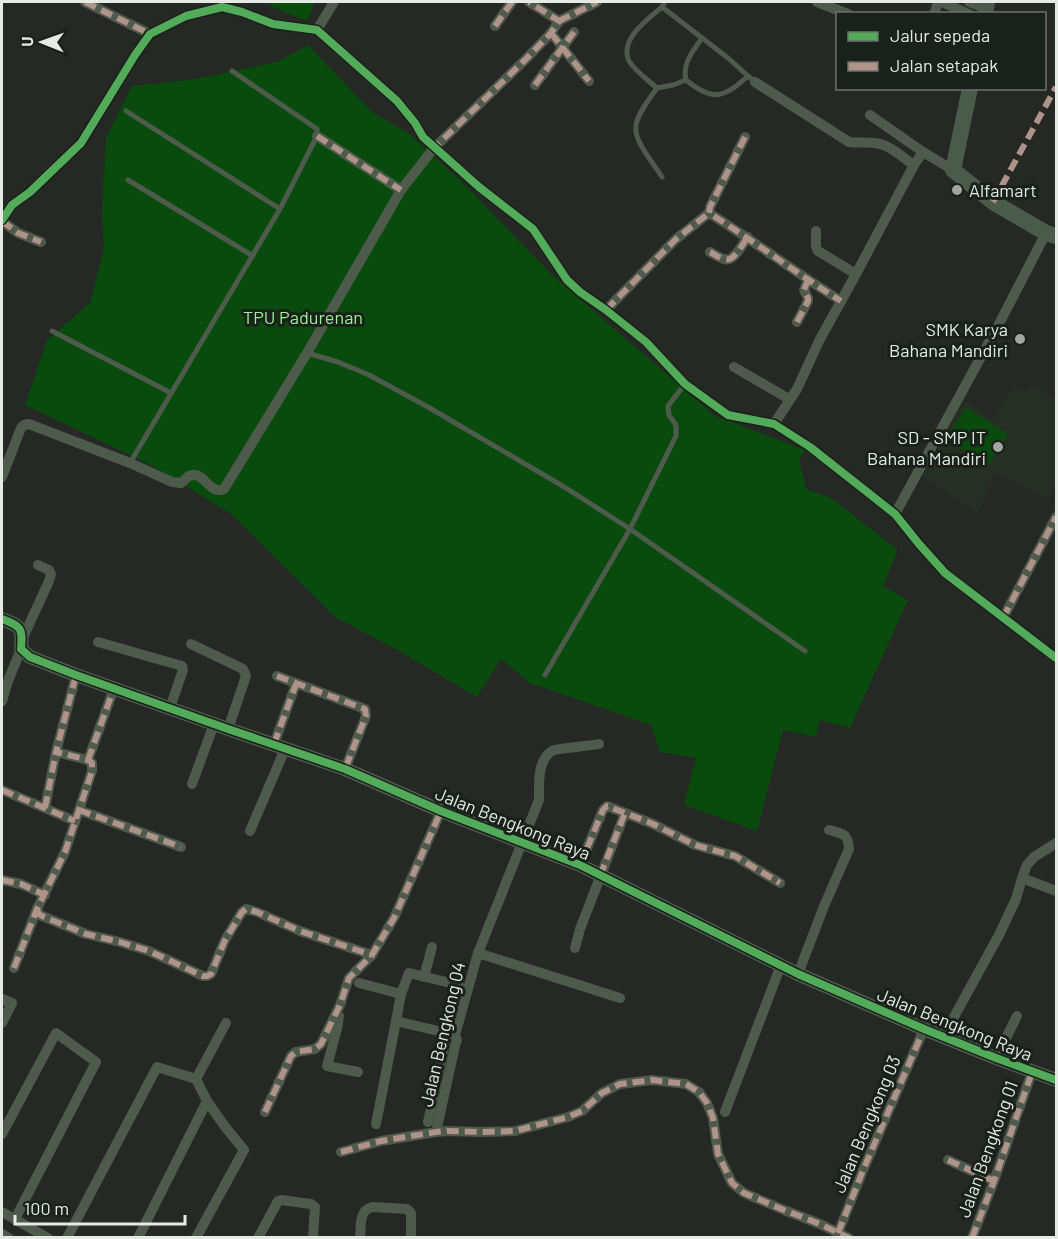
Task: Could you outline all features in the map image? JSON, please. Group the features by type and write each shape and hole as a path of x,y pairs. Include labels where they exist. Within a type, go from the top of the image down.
{"main road":[{"path":"970,90 953,170 993,202 1051,234"}],"street":[{"path":"85,2 150,34"},
{"path":"317,30 334,2"},
{"path":"495,26 512,2"},
{"path":"529,2 559,21"},
{"path":"2,477 21,428 27,424 176,483 181,483 190,476 199,476 217,490 224,489 401,190 434,148 493,92 551,33 559,21 597,2"},
{"path":"817,2 843,12"},
{"path":"940,2 964,12"},
{"path":"969,2 986,8"},
{"path":"41,242 18,233 2,220 12,205 30,192 81,143 150,34 186,16 222,7 273,24 317,30 397,100 423,137 434,148 533,229 567,280 645,342 685,384 728,416 774,424 810,447 895,514 945,573 1056,658"},
{"path":"535,85 574,32"},
{"path":"551,33 589,81"},
{"path":"752,79 849,142 876,143 886,146 914,165"},
{"path":"870,115 953,170"},
{"path":"317,136 401,190"},
{"path":"606,310 676,239 709,213 745,137"},
{"path":"774,424 797,389 819,340 923,152"},
{"path":"709,213 842,301"},
{"path":"816,231 818,251 856,274"},
{"path":"895,514 1051,234"},
{"path":"710,252 728,260 734,257 747,237"},
{"path":"797,322 808,301 804,290 808,280"},
{"path":"734,367 789,399"},
{"path":"1003,618 1056,517"},
{"path":"2,701 22,644 51,574 49,570 38,565"},
{"name":"Jalan Bengkong Raya","path":"2,619 20,628 22,644 30,657 345,769 441,811 580,865 798,974 943,1037 1056,1080"},
{"path":"98,642 182,666 183,670 170,708"},
{"path":"191,644 245,672 246,676 228,729"},
{"path":"45,808 56,752 76,675"},
{"path":"277,676 365,709 366,716 345,769"},
{"path":"250,831 279,746 296,684"},
{"path":"88,760 114,688"},
{"path":"192,784 214,724"},
{"name":"Jalan Bengkong 04","path":"436,1132 457,1040 451,1034 478,953 539,800 539,780 543,761 552,751 599,744"},
{"path":"14,968 65,852 92,771 92,763 88,760 56,752"},
{"path":"2,789 75,821"},
{"path":"580,865 603,810 607,806 695,845 735,856 780,883"},
{"path":"78,810 181,848"},
{"path":"265,1112 291,1056 296,1052 315,1048 321,1044 340,1005 349,978 372,955 394,918 441,811"},
{"path":"575,948 580,929 625,813"},
{"path":"798,974 849,849 848,840 844,834 829,830"},
{"path":"943,1037 1017,899 1027,866 1034,857 1056,843"},
{"path":"1022,878 1056,891"},
{"path":"2,880 21,884 45,895"},
{"path":"38,909 42,916 86,934 150,951 202,976 211,974 225,940 246,909 258,912 300,932 372,955"},
{"path":"424,977 432,947"},
{"path":"478,953 620,999"},
{"path":"725,1112 782,965"},
{"path":"376,1124 401,994 409,973 459,985"},
{"path":"359,983 401,994"},
{"path":"2,999 12,1003 2,1023"},
{"path":"340,1005 337,1029 327,1066 358,1072"},
{"path":"428,1122 451,1034 452,1010"},
{"path":"996,1058 1017,1016"},
{"path":"396,1021 451,1034"},
{"path":"196,1079 226,1023"},
{"name":"Jalan Bengkong 03","path":"838,1233 924,1029"},
{"path":"2,1134 56,1033 96,1062 15,1219"},
{"path":"67,1238 158,1067 196,1079 207,1101 244,1150 196,1238"},
{"name":"Jalan Bengkong 01","path":"972,1238 1032,1072"},
{"path":"341,1152 381,1141 436,1132 515,1131 582,1112 602,1093 620,1084 652,1080 686,1084 699,1092 707,1103 713,1118 718,1154 732,1183 744,1193 849,1238"},
{"path":"138,1238 207,1101"},
{"path":"948,1160 994,1181"},
{"path":"258,1238 280,1200 310,1204 315,1207 313,1238"},
{"path":"360,1238 362,1213 372,1207 407,1209 411,1213 411,1238"},
{"path":"2,1212 48,1238"},
{"path":"2,1234 9,1238"}],"lane":[{"path":"657,88 634,68 627,52 633,34 663,4 752,79 727,93 713,96 697,89 686,80 685,65 702,38"},
{"path":"130,463 280,209 317,136 316,129 232,70"},
{"path":"662,177 636,135 636,123 657,88 686,80"},
{"path":"126,111 280,209"},
{"path":"128,180 253,256"},
{"path":"52,332 171,393"},
{"path":"307,352 369,375 546,476 630,529 805,651"},
{"path":"545,675 630,529 676,436 676,425 669,415 669,406 685,384"}],"shaded area":[{"name":"SD - SMP IT Bahana Mandiri","path":"1014,384 1026,392 1031,385 1056,399 1056,484 1049,499 996,473 977,514 922,477 964,400 992,420"}],"green space":[{"path":"272,2 315,2 307,21 270,6"},
{"name":"TPU Padurenan","path":"308,45 372,112 408,133 461,181 550,273 715,416 805,450 799,459 806,489 831,498 898,550 883,586 908,600 850,728 820,720 816,737 783,730 757,831 684,805 696,758 660,752 651,725 530,683 501,659 477,697 401,652 335,617 230,513 149,464 25,405 47,340 90,303 104,248 102,212 106,138 132,86 195,79 277,62"},
{"path":"966,407 1008,434 988,466 946,439"}],"marked path":[{"path":"85,2 150,34"},
{"path":"495,26 512,2"},
{"path":"431,145 434,148 551,33 559,21 529,2"},
{"path":"559,21 597,2"},
{"path":"535,85 574,32"},
{"path":"551,33 589,81"},
{"path":"993,202 1056,87"},
{"path":"317,136 401,190"},
{"path":"745,137 709,213 841,301"},
{"path":"606,310 676,239 709,213"},
{"path":"2,221 18,233 41,242"},
{"path":"710,252 722,258 731,258 748,237"},
{"path":"797,322 808,301 804,290 808,280"},
{"path":"1003,618 1056,517"},
{"path":"14,968 37,909 65,852 92,771 92,763 88,760 56,752 76,675"},
{"path":"277,676 365,709 366,716 345,769"},
{"path":"274,744 296,684"},
{"path":"88,760 114,688"},
{"path":"45,808 56,752"},
{"path":"2,790 75,821"},
{"path":"580,865 603,810 607,806 653,824 695,845 735,856 780,883"},
{"path":"79,810 181,847"},
{"path":"265,1112 291,1056 296,1052 315,1049 321,1044 340,1005 349,978 372,955 394,918 441,811"},
{"path":"600,876 625,813"},
{"path":"2,880 21,884 45,895"},
{"path":"37,909 42,916 86,934 149,951 203,976 211,974 225,940 246,909 300,931 372,955"},
{"path":"838,1233 924,1029"},
{"path":"972,1238 1032,1072"},
{"path":"341,1152 381,1141 436,1132 515,1131 582,1111 602,1093 620,1084 652,1080 686,1084 699,1092 707,1103 713,1118 718,1154 732,1183 744,1193 849,1238"},
{"path":"948,1160 994,1181"}],"cycle path":[{"path":"2,220 12,205 30,192 81,143 150,34 186,16 222,7 273,24 317,30 397,101 423,137 479,187 533,229 567,280 646,342 685,384 728,415 774,424 810,447 895,514 945,573 1056,658"},
{"path":"2,619 17,626 22,636 21,649 30,657 345,769 441,811 580,865 798,974 924,1029 1056,1080"}],"place":[{"name":"Alfamart","path":"957,190"},
{"name":"SMK Karya Bahana Mandiri","path":"1020,339"},
{"name":"SD - SMP IT Bahana Mandiri","path":"998,447"}]}
